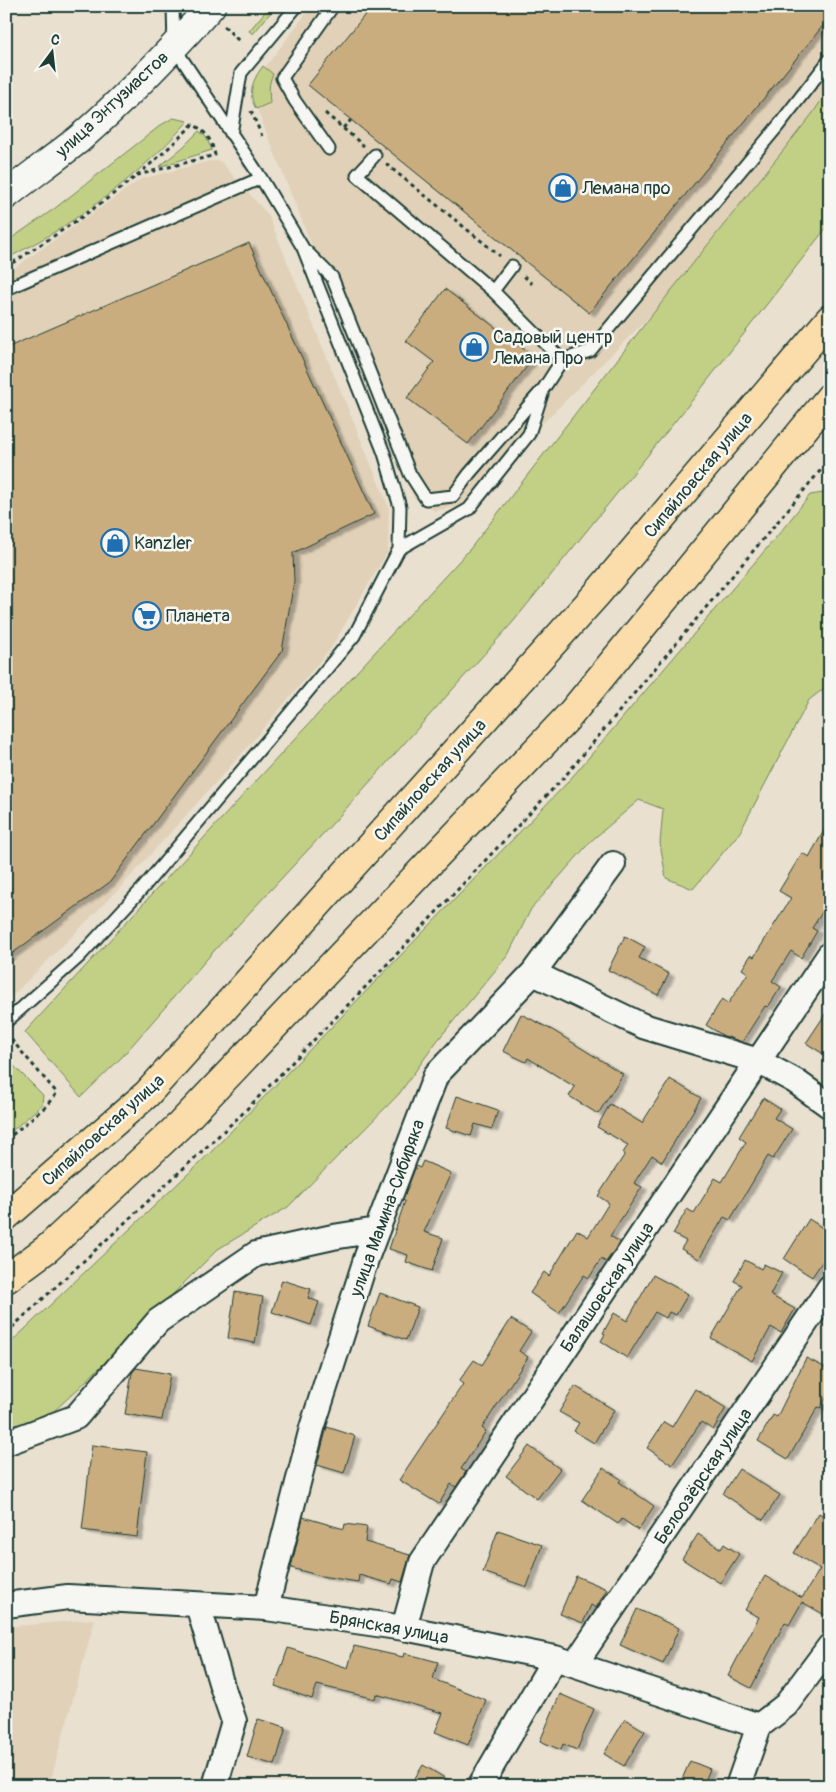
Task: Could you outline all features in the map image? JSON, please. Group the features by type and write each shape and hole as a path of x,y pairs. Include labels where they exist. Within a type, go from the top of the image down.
{"main road":[{"name":"улица Энтузиастов","path":"6,195 78,139 126,96 211,6"},
{"name":"Сипайловская улица","path":"6,1216 147,1094 596,595 830,319"},
{"path":"6,1279 48,1248 182,1124 562,723 830,397"}],"street":[{"name":"улица Мамина-Сибиряка","path":"266,1608 312,1428 367,1256 436,1075 533,974 613,864"},
{"name":"Балашовская улица","path":"404,1628 422,1562 830,954"},
{"path":"533,974 643,1026 758,1061 795,1081 830,1106"},
{"path":"6,1443 76,1417 158,1321 256,1254 332,1237 377,1230"},
{"name":"Белоозёрская улица","path":"480,1786 565,1661 830,1287"},
{"name":"Брянская улица","path":"6,1604 68,1597 266,1608 404,1628 565,1661 759,1726"},
{"path":"198,1604 234,1721 215,1786"},
{"path":"738,1786 759,1726 786,1705 830,1646"}],"lane":[{"path":"6,1022 79,957 142,889 275,732 354,636 399,549 400,507 384,453 303,248 261,178 174,47 172,6"},
{"path":"231,134 240,74 297,6"},
{"path":"329,149 295,101 282,78 333,6"},
{"path":"303,248 332,277 410,474 426,500 453,496 469,474 544,388 562,360 590,351 778,126 830,59"},
{"path":"375,155 357,175 493,291 562,360"},
{"path":"6,289 261,178"},
{"path":"493,291 512,266"},
{"path":"399,549 468,509 529,434 544,388"}],"path":[{"path":"320,110 532,284"},
{"path":"344,128 351,120"},
{"path":"6,267 90,212 171,147 193,124 202,130 212,141 215,155 138,175"},
{"path":"6,1334 242,1114 376,976 566,775 830,459"},
{"path":"6,1140 57,1093 8,1037"}],"shaded area":[{"path":"312,6 830,6 830,87 813,113 655,311 460,506 435,511 414,498 254,102 253,83"},
{"name":"Планета","path":"210,161 220,161 268,215 389,508 388,551 331,648 246,749 120,888 6,1002 6,274 141,179"},
{"path":"95,1619 49,1786 6,1786 6,1627"}],"green space":[{"path":"270,6 276,6 253,34 249,31"},
{"path":"263,66 273,74 269,92 270,103 256,109 253,103 252,86"},
{"path":"830,87 830,223 694,398 513,622 333,823 213,952 121,1058 81,1097 25,1032 470,549 655,311 813,113"},
{"path":"173,118 188,121 143,166 73,220 6,259 6,242 54,209 161,125"},
{"path":"199,131 206,137 212,150 159,167 183,147"},
{"path":"830,492 830,687 827,686 809,700 740,832 693,889 666,878 660,843 663,809 639,800 591,841 531,909 508,955 437,1041 399,1094 288,1207 218,1249 80,1387 41,1423 8,1432 6,1430 6,1347 210,1153 567,783 810,495"},
{"path":"6,1058 43,1095 42,1105 6,1136"}],"building":[{"name":"Лемана про","path":"372,6 830,6 830,17 589,313 308,85"},
{"name":"Планета","path":"249,243 374,514 293,553 294,581 282,651 110,882 6,958 6,348"},
{"path":"445,289 534,357 468,444 407,398 434,362 406,341"},
{"path":"830,820 830,900 812,928 817,931 801,958 791,951 772,981 781,987 768,1007 765,1006 742,1042 724,1036 706,1025 722,999 728,1004 748,973 742,969 751,955 754,957 791,898 779,891 802,853 809,857"},
{"path":"625,936 645,947 639,958 669,974 658,995 608,970"},
{"path":"830,1007 830,1058 806,1043"},
{"path":"521,1014 554,1031 623,1074 598,1114 569,1096 575,1087 528,1058 526,1062 503,1051"},
{"path":"670,1079 701,1098 662,1162 652,1155 634,1183 642,1187 610,1236 620,1242 606,1262 601,1259 589,1278 584,1275 559,1313 530,1293 544,1272 549,1276 577,1230 588,1237 609,1203 598,1196 625,1154 623,1153 628,1145 597,1127 610,1104 642,1123"},
{"path":"457,1096 498,1110 492,1129 475,1124 471,1136 446,1128"},
{"path":"763,1098 780,1109 774,1118 792,1129 773,1159 768,1156 730,1220 724,1217 699,1259 681,1249 686,1241 673,1234 687,1209 694,1213 715,1178 722,1182 746,1142 739,1137"},
{"path":"423,1161 451,1173 424,1232 443,1238 432,1271 406,1262 408,1255 389,1249 405,1201 403,1200 416,1166 420,1168"},
{"path":"809,1219 830,1233 830,1250 812,1277 784,1259"},
{"path":"745,1260 761,1269 764,1264 782,1273 770,1295 795,1309 781,1333 771,1327 752,1361 711,1338 742,1285 734,1281"},
{"path":"653,1275 688,1294 676,1315 669,1312 666,1318 655,1312 627,1358 601,1341 605,1334 603,1333 614,1313 627,1321"},
{"path":"282,1280 311,1289 308,1298 319,1302 311,1325 272,1312"},
{"path":"235,1292 263,1297 255,1343 228,1338"},
{"path":"380,1293 418,1307 406,1340 368,1326"},
{"path":"511,1319 531,1332 519,1351 528,1357 482,1428 486,1431 461,1469 466,1472 456,1487 451,1484 439,1504 399,1480 463,1384 459,1381 474,1360 482,1365"},
{"path":"806,1358 830,1370 830,1390 821,1408 818,1407 788,1459 758,1441 773,1415 777,1417"},
{"path":"136,1368 170,1374 162,1420 125,1414 132,1373"},
{"path":"575,1386 614,1410 594,1443 574,1431 579,1423 559,1412"},
{"path":"695,1389 726,1408 713,1430 701,1422 672,1465 647,1448 664,1422 672,1427"},
{"path":"327,1427 355,1436 344,1473 317,1465"},
{"path":"92,1445 147,1452 137,1537 82,1530"},
{"path":"529,1446 560,1469 537,1499 506,1476"},
{"path":"603,1468 621,1479 619,1482 654,1506 638,1530 622,1519 618,1524 582,1500"},
{"path":"739,1469 780,1495 763,1520 723,1494"},
{"path":"819,1513 830,1520 830,1618 802,1602 789,1625 785,1622 751,1688 728,1676 759,1617 745,1610 765,1576 802,1598 820,1569 794,1553"},
{"path":"303,1517 344,1529 345,1524 367,1527 365,1542 410,1555 402,1582 393,1579 391,1584 359,1575 358,1582 321,1576 291,1568"},
{"path":"498,1530 542,1545 527,1587 483,1572"},
{"path":"698,1534 721,1549 724,1544 739,1554 720,1583 682,1559"},
{"path":"576,1576 607,1589 596,1608 591,1605 583,1623 560,1614"},
{"path":"637,1609 679,1628 663,1664 620,1645"},
{"path":"354,1646 403,1657 404,1653 438,1662 433,1679 486,1700 468,1745 435,1732 443,1713 376,1694 375,1699 317,1685 312,1699 275,1686 288,1648 348,1668"},
{"path":"560,1694 594,1709 577,1750 563,1744 561,1750 540,1741"},
{"path":"258,1719 286,1727 275,1765 247,1757"},
{"path":"625,1719 645,1731 624,1766 604,1754"},
{"path":"690,1761 710,1769 703,1786 679,1786"},
{"path":"423,1765 458,1786 410,1786"}],"place":[{"name":"Лемана про","path":"563,188"},
{"name":"Садовый центр Лемана Про","path":"474,347"},
{"name":"Kanzler","path":"115,543"},
{"name":"Планета","path":"147,616"}]}
